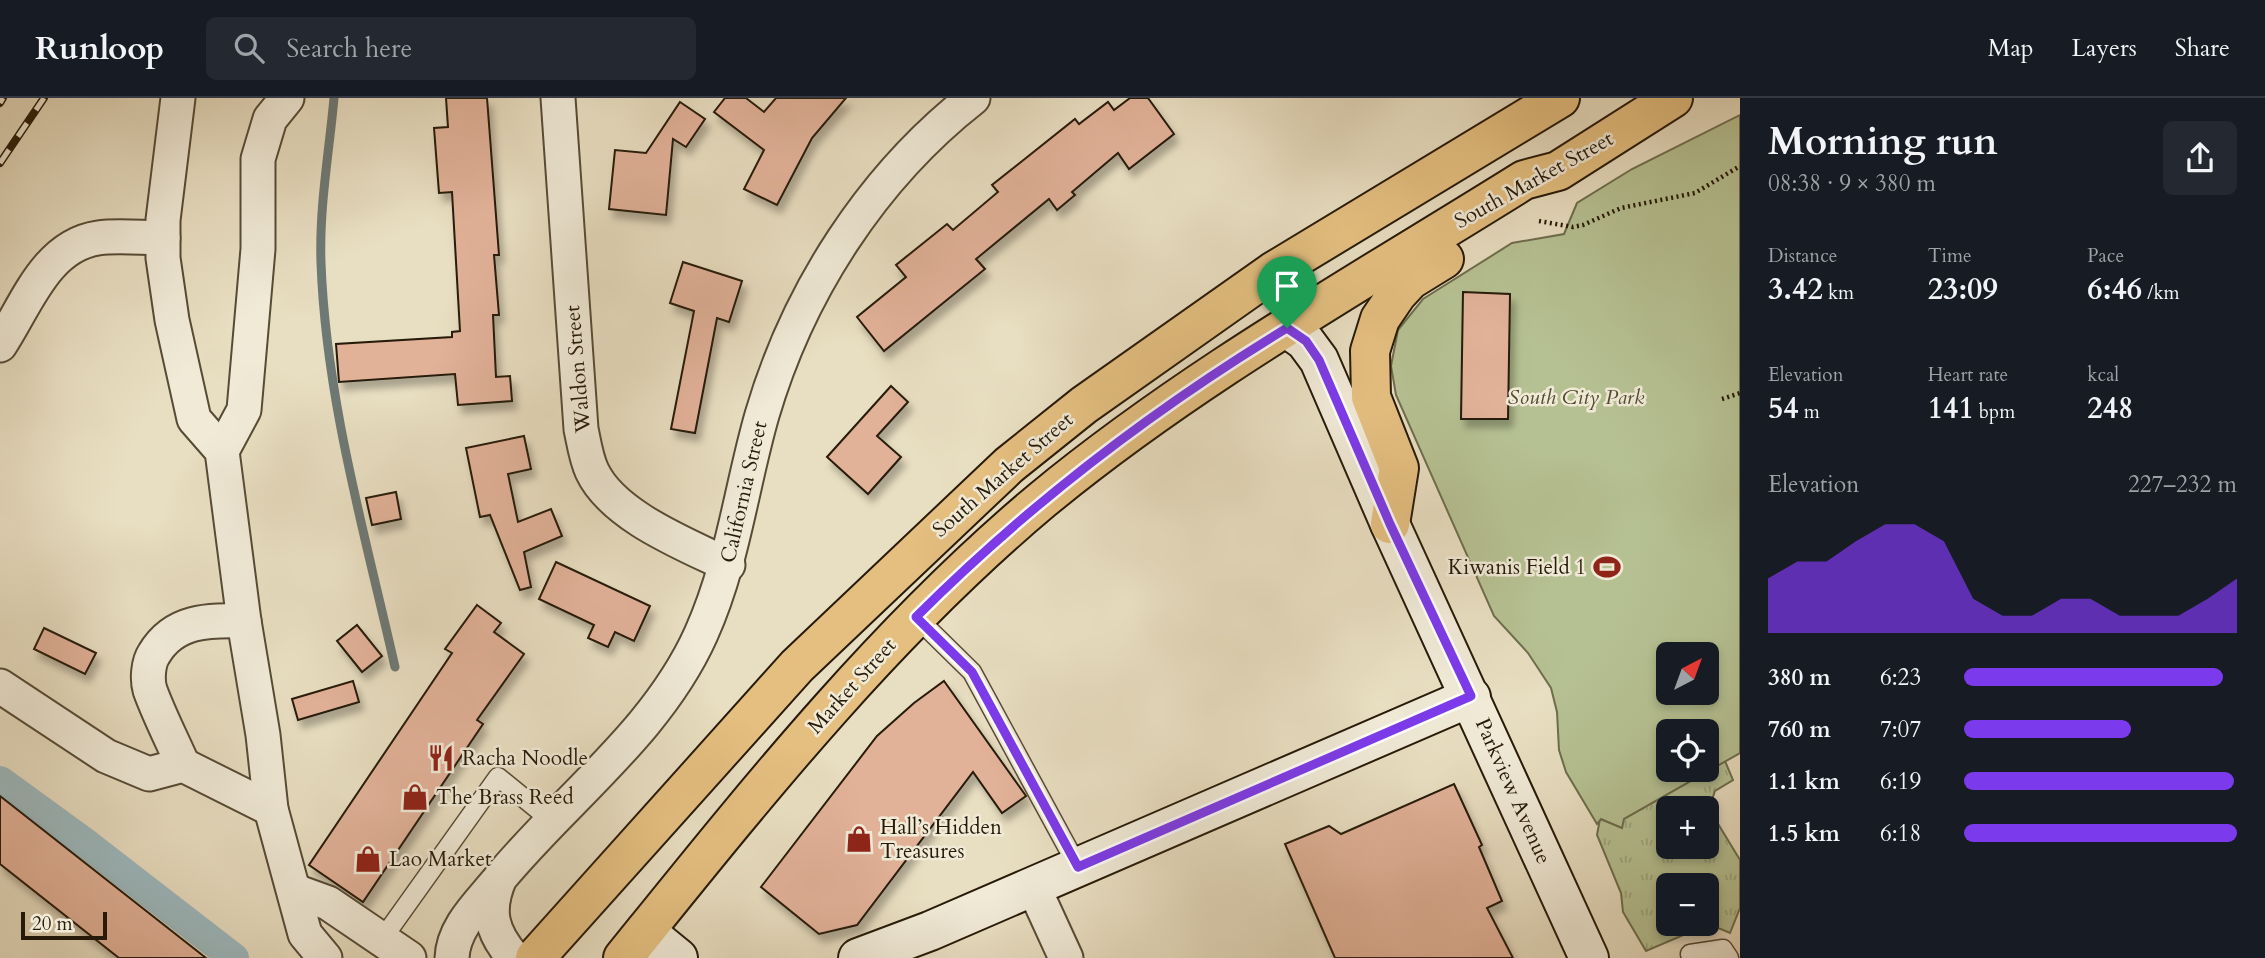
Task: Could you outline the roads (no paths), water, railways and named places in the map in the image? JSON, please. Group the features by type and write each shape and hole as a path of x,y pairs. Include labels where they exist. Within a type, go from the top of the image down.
{"main road":[{"name":"South Market Street","path":"535,958 797,666 1009,465 1084,405 1274,271 1560,98"},
{"name":"South Market Street","path":"1287,328 1524,180 1558,171 1673,98"},
{"path":"1199,322 1270,321 1287,328 1306,286 1322,268 1468,179 1488,141"},
{"path":"1390,524 1399,468 1371,397 1369,372 1370,351 1380,319 1410,280 1537,198 1558,171"},
{"name":"Market Street","path":"634,944 862,673 997,540 1087,464 1216,371 1287,328"}],"street":[{"path":"178,98 163,238 163,258 172,320 194,419 222,451 244,621 263,734 271,809 305,934 325,958"},
{"path":"222,451 244,410 258,249 258,159 270,119 287,98"},
{"name":"Waldon Street","path":"558,98 581,429 592,470 601,486 625,510 728,565"},
{"name":"California Street","path":"452,958 452,947 463,924 500,878 638,730 677,679 701,634 728,565 769,392 821,274 864,210 916,146 973,98"},
{"path":"0,345 51,262 67,250 97,238 163,238"},
{"name":"Parkview Avenue","path":"1287,328 1306,341 1319,360 1390,524 1589,958"},
{"path":"244,621 210,620 178,628 161,641 149,661 149,688 183,765 271,809"},
{"path":"0,686 106,757 149,774 183,765"},
{"path":"858,958 903,943 1471,696"},
{"name":"California Street","path":"500,878 492,903 491,924 514,958"},
{"path":"1033,886 1066,958"},
{"path":"295,891 328,904 396,948"},
{"path":"634,944 678,958"}],"lane":[{"path":"916,617 972,672 1078,867"},
{"path":"396,948 498,777 552,821"},
{"path":"1690,954 1723,949 1729,958"}],"waterway":[{"path":"334,98 321,222 324,314 330,365 349,466 395,667"},
{"path":"0,781 234,958"}],"railway":[{"path":"0,103 3,98"},
{"path":"0,163 44,98"}],"place":[{"name":"Kiwanis Field 1","path":"1607,567"},
{"name":"Racha Noodle","path":"441,758"},
{"name":"The Brass Reed","path":"415,797"},
{"name":"Hall’s Hidden Treasures","path":"859,839"},
{"name":"Lao Market","path":"368,859"}],"park label":[{"name":"South City Park","path":"1576,397"}]}
